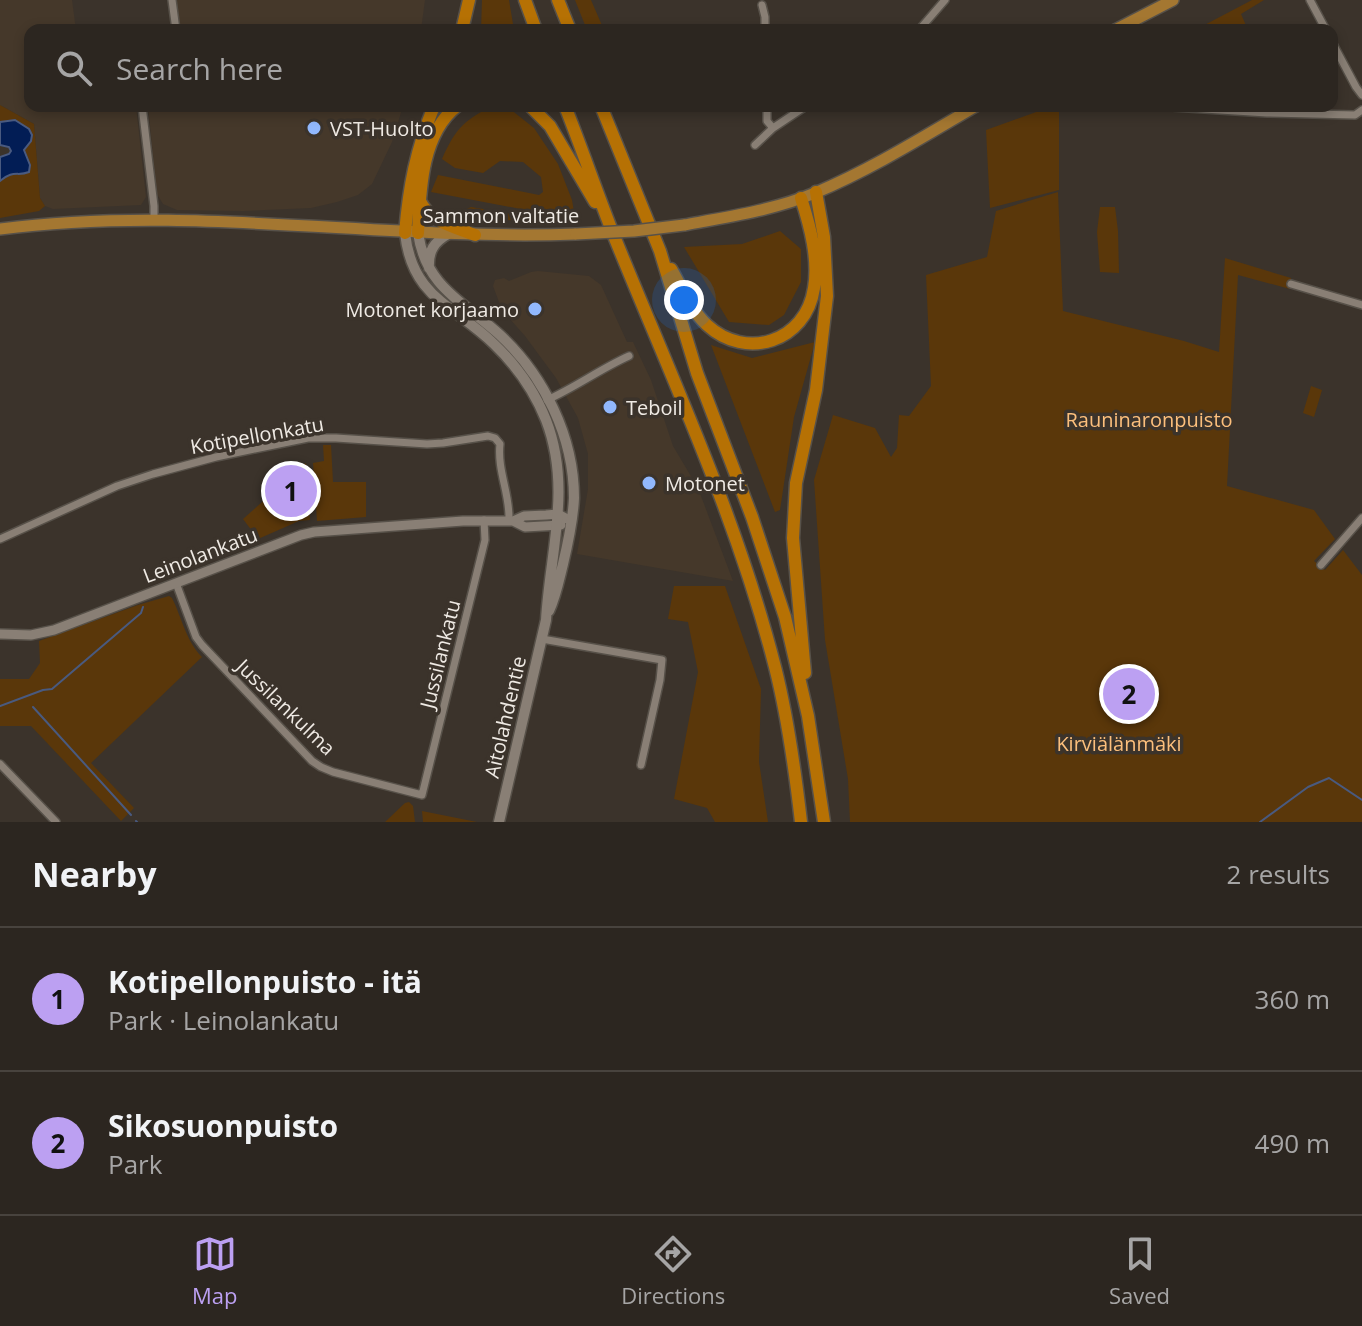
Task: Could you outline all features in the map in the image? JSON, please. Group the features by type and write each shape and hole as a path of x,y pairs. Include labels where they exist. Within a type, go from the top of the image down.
{"highway":[{"path":"463,24 469,0"},
{"path":"525,0 534,24"},
{"path":"558,0 568,24"},
{"path":"412,233 411,179 416,154 432,112"},
{"path":"412,233 435,134 451,112"},
{"path":"538,112 558,137 614,235"},
{"path":"567,112 614,235 701,445 750,578 785,709 801,822"},
{"path":"603,112 660,251 697,373 752,517 788,629 808,716"},
{"path":"816,192 824,237 827,296 816,390 796,483 793,538 808,716 824,822"},
{"path":"660,251 696,312 718,334 741,343 765,343 777,339 787,334 804,316 815,288 813,249 801,198"},
{"path":"420,201 427,214 475,235"}],"main road":[{"path":"1127,24 1173,0"},
{"name":"Sammon valtatie","path":"0,229 64,222 154,219 513,237 634,231 684,225 726,217 816,192 901,150 966,112"},
{"name":"Aitolahdentie","path":"412,233 436,279 455,300 517,351 559,423 568,453 574,498 569,541 546,620"},
{"name":"Aitolahdentie","path":"412,233 410,256 430,292 447,309 492,342 544,401 553,442 558,477 558,526 546,620 499,822"},
{"path":"430,270 431,248 448,234"}],"street":[{"path":"172,0 175,24"},
{"path":"924,24 945,0"},
{"path":"1310,0 1323,24"},
{"path":"762,5 765,24"},
{"path":"1338,53 1362,95"},
{"path":"1251,112 1355,115 1362,110"},
{"path":"143,112 154,219"},
{"path":"767,112 767,121 773,128"},
{"path":"755,145 797,112"},
{"path":"1291,284 1362,305"},
{"path":"544,401 629,356"},
{"name":"Kotipellonkatu","path":"0,539 117,486 188,463 308,438 329,437 427,444 488,436 495,438 500,444 499,460 511,520"},
{"path":"558,514 571,521"},
{"name":"Leinolankatu","path":"0,634 31,635 54,630 314,532 511,520 558,514"},
{"path":"1321,565 1362,518"},
{"name":"Jussilankatu","path":"422,795 485,540 484,520"},
{"name":"Leinolankatu","path":"511,520 525,527 558,526 571,521"},
{"name":"Jussilankulma","path":"176,583 196,637 202,645 312,761 333,772 422,795"},
{"path":"542,639 662,660 641,765"},
{"path":"0,764 56,822"}],"shaded area":[{"path":"0,0 72,0 75,24 24,24 24,112 137,112 146,197 141,205 53,209 45,206 40,198 34,124 0,105"},
{"path":"172,0 425,0 422,24 174,24"},
{"path":"149,112 401,112 392,142 372,184 358,195 311,208 243,211 177,210 163,204 157,194"},
{"path":"538,271 589,276 601,285 627,342 633,342 651,380 673,446 698,488 733,581 577,554 588,489 588,454 578,418 556,378 502,310 493,286 495,280 504,278 509,281"}],"green space":[{"path":"482,0 509,0 513,24 481,24"},
{"path":"575,0 591,0 601,24 585,24"},
{"path":"1252,0 1264,0 1241,14 1245,24 1206,24"},
{"path":"0,105 34,124 40,198 45,206 39,211 0,218 0,181 11,174 25,174 30,165 24,150 31,141 15,120 0,122"},
{"path":"482,112 514,112 534,128 558,164 574,212 568,218 431,192 438,175 539,195 543,192 541,177 523,162 500,161 483,173 455,168 442,159 460,128"},
{"path":"1036,112 1059,112 1059,190 990,208 986,130"},
{"path":"1058,192 1063,311 1219,352 1225,258 1291,278 1290,289 1238,275 1227,486 1314,510 1335,539 1314,561 1325,570 1343,550 1362,575 1362,822 850,822 848,779 825,640 814,480 833,415 875,428 891,457 897,448 899,415 909,416 931,386 926,275 987,257 996,211"},
{"path":"471,207 525,216 526,221 450,217"},
{"path":"1100,207 1115,207 1119,273 1100,272 1097,232"},
{"path":"780,231 801,249 801,282 784,315 769,325 729,322 684,247 742,244"},
{"path":"815,342 794,417 780,510 775,512 711,345 752,358"},
{"path":"1311,386 1322,390 1314,417 1303,413"},
{"path":"323,445 331,445 333,482 366,482 366,517 317,521 313,463 324,461"},
{"path":"306,463 310,520 299,521 258,539 243,519"},
{"path":"674,586 725,586 761,689 759,762 768,822 715,822 707,808 674,799 698,672 688,622 668,619"},
{"path":"169,596 192,644 202,657 91,763 134,808 121,821 31,726 0,726 0,679 29,679 40,663 39,641"},
{"path":"405,803 413,806 415,822 385,822"},
{"path":"422,811 477,822 423,822"}],"water":[{"path":"15,120 29,129 32,135 24,150 30,165 29,172 12,174 0,181 0,157 11,151 9,147 0,145 0,122"}],"waterway":[{"path":"0,706 52,689 141,613 143,607"},
{"path":"33,707 131,815"},
{"path":"1260,822 1308,787 1329,778 1362,800"}],"place":[{"name":"VST-Huolto","path":"314,128"},
{"name":"Motonet korjaamo","path":"535,309"},
{"name":"Teboil","path":"610,407"},
{"name":"Motonet","path":"649,483"},
{"name":"Kotipellonpuisto - itä","path":"291,491"},
{"name":"Sikosuonpuisto","path":"1129,694"}],"park label":[{"name":"Rauninaronpuisto","path":"1149,419"},
{"name":"Kirviälänmäki","path":"1119,743"}]}
